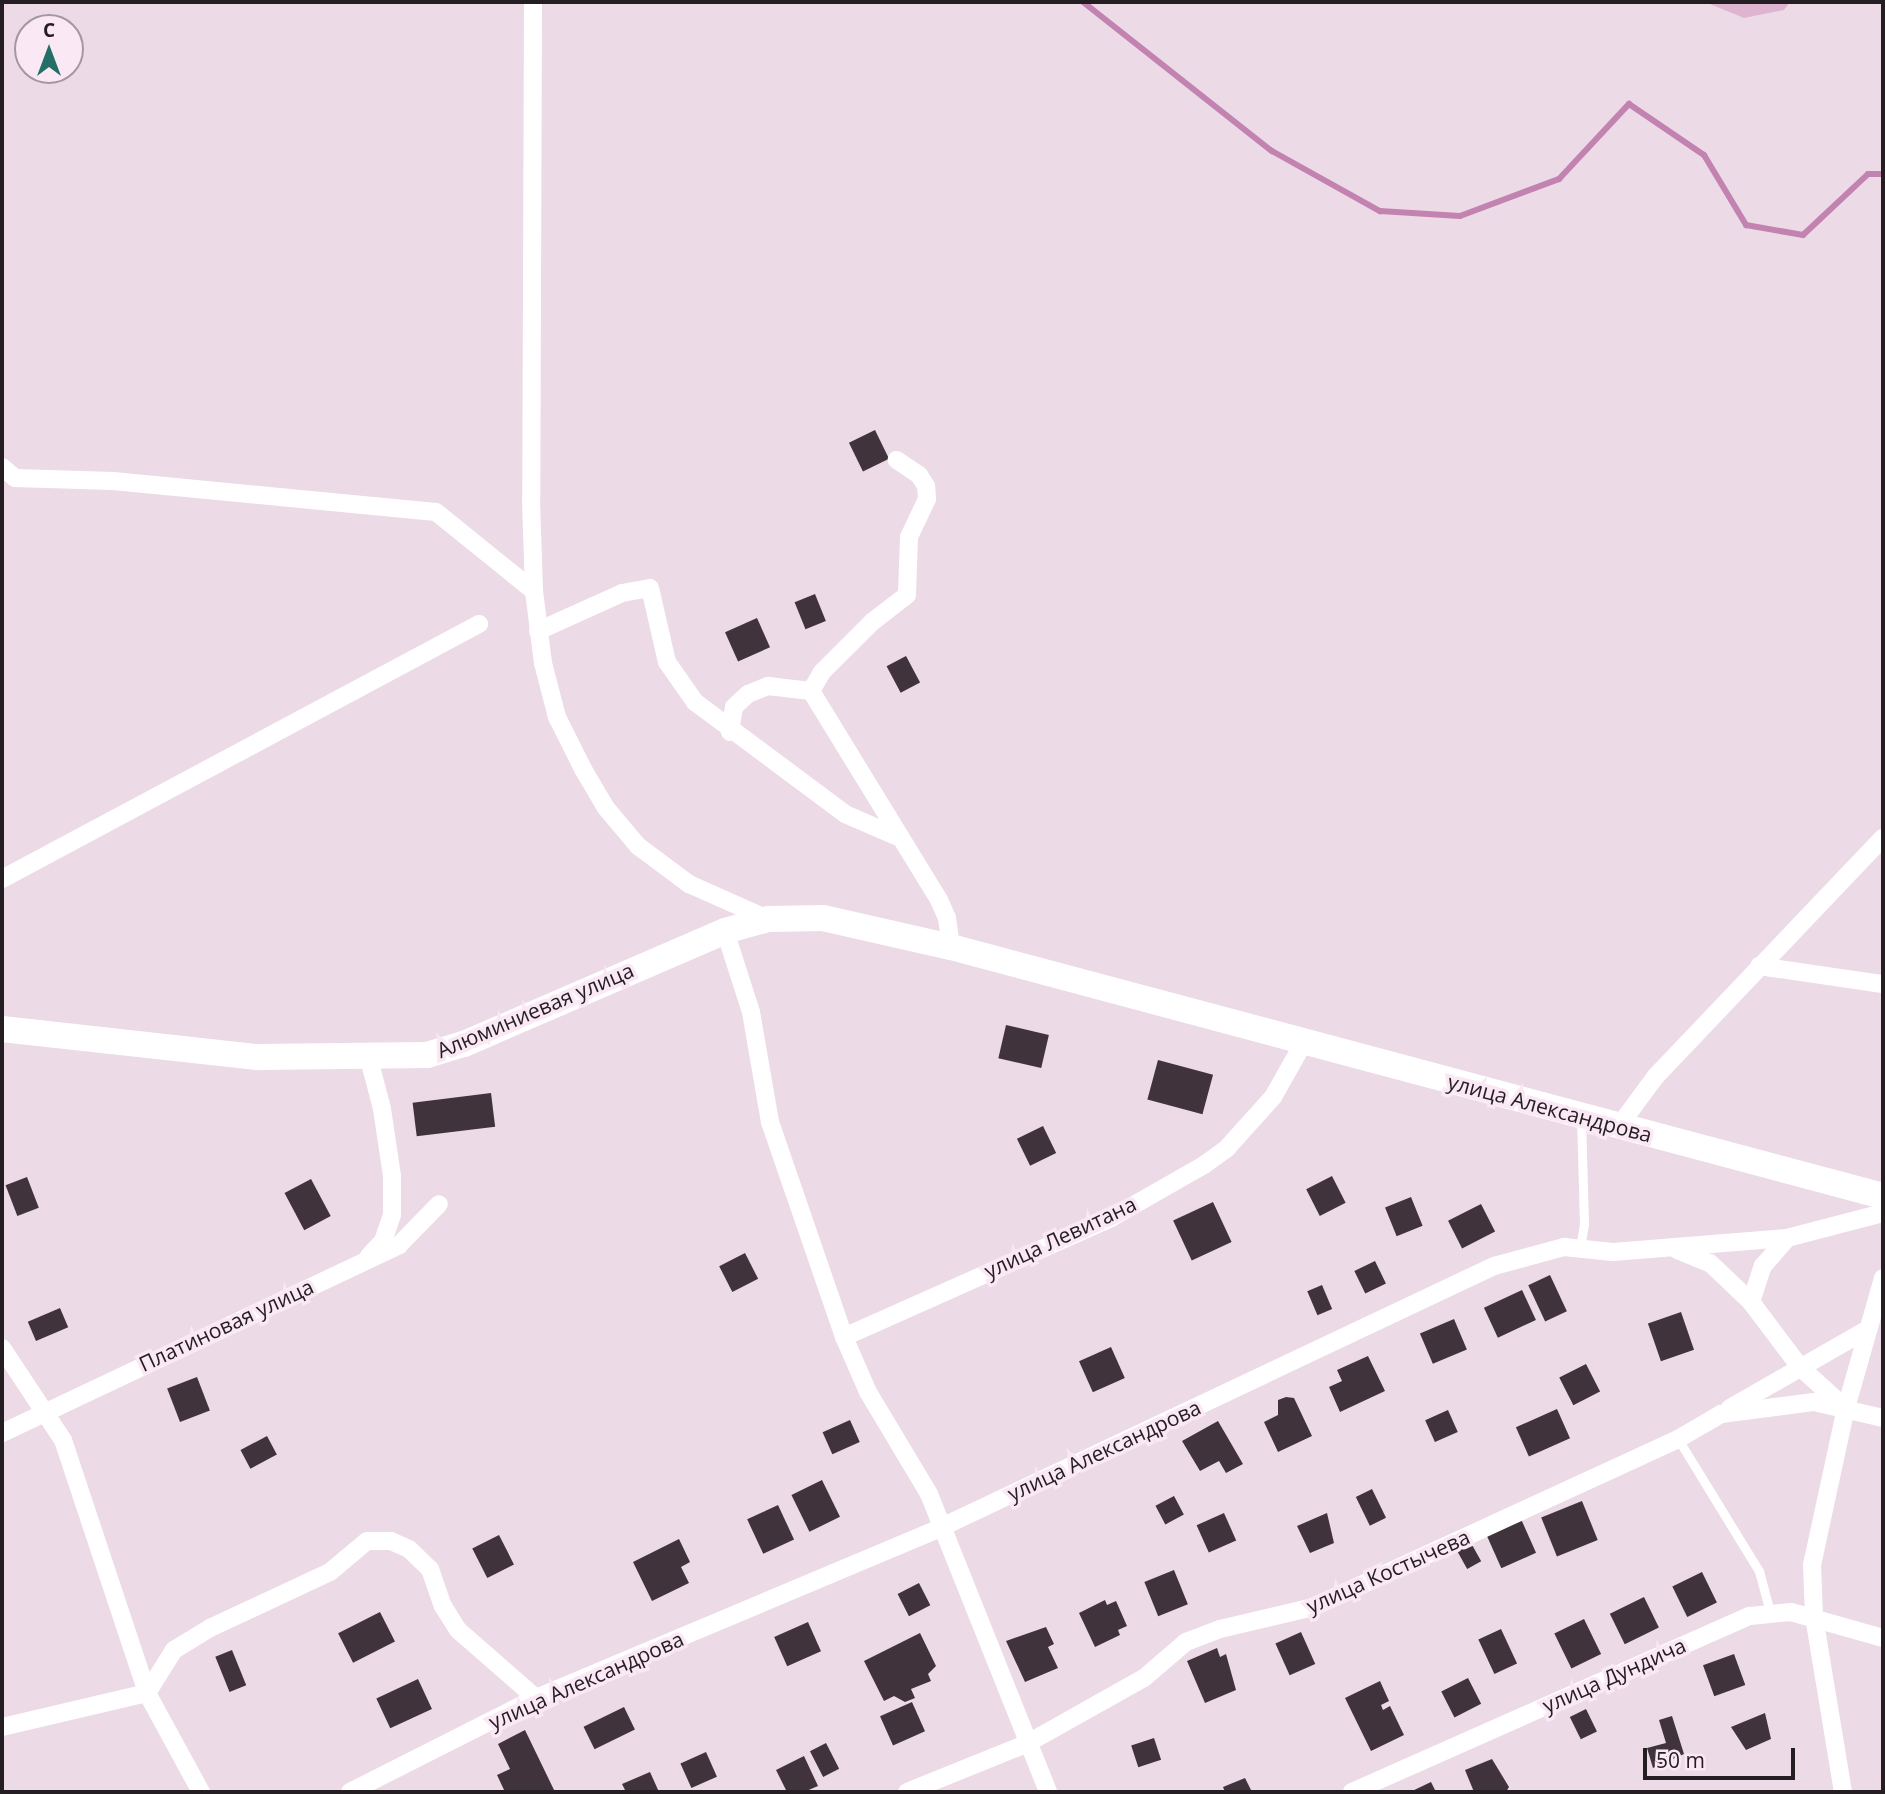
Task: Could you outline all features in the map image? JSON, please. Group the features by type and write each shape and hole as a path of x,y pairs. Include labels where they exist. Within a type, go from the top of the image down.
{"street":[{"path":"533,2 534,591 538,631 556,717 606,808 638,846 689,884 768,919"},
{"path":"811,691 822,673 872,622 907,595 909,537 927,499 926,486 919,475 897,460"},
{"path":"2,467 15,478 113,481 436,512 534,591"},
{"path":"538,631 622,593 650,588 673,677 730,732 845,814 896,836"},
{"path":"2,878 479,624"},
{"path":"730,732 734,707 748,694 768,686 811,691"},
{"path":"811,691 896,836 939,900 947,918 950,947"},
{"path":"1619,1126 1656,1076 1883,838"},
{"name":"Алюминиевая улица","path":"2,1028 257,1057 369,1059 427,1055 464,1044 724,930 768,919"},
{"name":"улица Александрова","path":"768,919 857,923 1883,1196"},
{"path":"724,930 751,1012 770,1122 844,1337 894,1439 920,1476 1048,1792"},
{"path":"1759,966 1883,984"},
{"name":"улица Левитана","path":"844,1337 1111,1218 1204,1165 1227,1148 1273,1097 1304,1042"},
{"path":"366,1260 383,1241 392,1215 384,1122 369,1059"},
{"name":"Платиновая улица","path":"2,1433 414,1235 439,1204"},
{"name":"улица Александрова","path":"351,1792 536,1698 942,1527 1494,1266 1543,1250 1580,1247 1613,1252 1787,1238 1883,1213"},
{"path":"1751,1302 1763,1266 1787,1238"},
{"path":"1673,1248 1710,1263 1751,1302 1800,1367 1846,1408"},
{"path":"1840,1791 1814,1617 1816,1541 1846,1408 1883,1278"},
{"path":"1721,1414 1868,1329"},
{"path":"2,1348 47,1413 78,1477 146,1693 201,1792"},
{"name":"улица Костычева","path":"907,1792 1028,1743 1144,1678 1186,1642 1220,1629 1313,1607 1678,1439 1721,1414 1814,1402 1883,1418"},
{"path":"2,1727 146,1693 174,1650 201,1633 330,1572 367,1541 391,1541 409,1549 430,1569 443,1606 458,1630 536,1698"},
{"name":"улица Дундича","path":"1352,1792 1718,1628 1770,1612 1814,1617 1883,1638"}],"lane":[{"path":"1580,1247 1584,1224 1581,1116"},
{"path":"1678,1439 1759,1571 1770,1612"}],"shaded area":[{"path":"1705,2 1790,2 1784,10 1744,18"}],"building":[{"path":"875,430 889,459 863,471 849,443"},
{"path":"815,594 826,621 805,629 795,602"},
{"path":"757,618 770,647 738,661 725,632"},
{"path":"906,656 920,682 901,693 887,666"},
{"path":"1006,1025 1049,1035 1041,1068 998,1058"},
{"path":"1158,1060 1213,1075 1202,1114 1147,1100"},
{"path":"491,1093 495,1127 417,1136 413,1103"},
{"path":"1043,1126 1056,1153 1030,1166 1017,1139"},
{"path":"1332,1176 1346,1203 1320,1216 1306,1189"},
{"path":"27,1177 39,1208 17,1216 6,1185"},
{"path":"311,1179 331,1216 304,1230 285,1193"},
{"path":"1411,1197 1423,1226 1397,1236 1385,1207"},
{"path":"1213,1202 1232,1242 1192,1260 1173,1221"},
{"path":"1481,1204 1495,1232 1462,1248 1448,1221"},
{"path":"745,1253 758,1279 732,1292 719,1266"},
{"path":"1375,1261 1386,1283 1365,1294 1354,1271"},
{"path":"1550,1275 1567,1311 1545,1321 1528,1285"},
{"path":"1322,1285 1332,1309 1317,1315 1307,1291"},
{"path":"1522,1290 1536,1320 1498,1338 1484,1308"},
{"path":"60,1308 68,1327 36,1341 28,1322"},
{"path":"1681,1312 1694,1350 1661,1361 1648,1323"},
{"path":"1454,1319 1467,1349 1433,1364 1420,1333"},
{"path":"1111,1347 1125,1378 1093,1392 1079,1361"},
{"path":"1368,1356 1385,1391 1340,1412 1329,1387 1342,1381 1337,1370"},
{"path":"1586,1364 1600,1392 1573,1405 1559,1378"},
{"path":"197,1377 210,1411 180,1422 167,1388"},
{"path":"1294,1398 1312,1436 1278,1452 1264,1422 1278,1415 1278,1400"},
{"path":"1557,1409 1570,1438 1529,1457 1516,1427"},
{"path":"1448,1410 1458,1432 1435,1442 1425,1420"},
{"path":"850,1420 860,1442 832,1454 823,1432"},
{"path":"1218,1421 1243,1464 1226,1473 1219,1461 1200,1471 1182,1441"},
{"path":"267,1436 277,1455 250,1469 241,1450"},
{"path":"822,1480 840,1517 809,1532 791,1495"},
{"path":"1372,1489 1386,1518 1370,1526 1356,1497"},
{"path":"1174,1496 1184,1515 1165,1524 1155,1506"},
{"path":"1582,1501 1598,1540 1557,1556 1541,1517"},
{"path":"778,1505 794,1539 763,1554 747,1519"},
{"path":"1224,1513 1236,1540 1209,1553 1197,1525"},
{"path":"1327,1513 1334,1543 1310,1553 1297,1526"},
{"path":"1521,1519 1536,1553 1501,1568 1486,1534"},
{"path":"499,1535 514,1564 487,1578 472,1549"},
{"path":"679,1539 690,1562 681,1567 689,1583 652,1601 633,1562"},
{"path":"1471,1543 1481,1561 1467,1569 1457,1551"},
{"path":"1174,1570 1188,1604 1158,1616 1144,1582"},
{"path":"1702,1572 1717,1603 1687,1617 1672,1586"},
{"path":"919,1583 930,1605 909,1616 898,1594"},
{"path":"1644,1597 1659,1628 1625,1644 1610,1614"},
{"path":"1105,1600 1107,1605 1116,1601 1127,1626 1118,1630 1120,1635 1095,1647 1079,1613"},
{"path":"380,1612 395,1641 353,1663 338,1633"},
{"path":"1584,1619 1601,1654 1571,1669 1554,1633"},
{"path":"808,1622 821,1651 787,1666 774,1637"},
{"path":"1046,1627 1054,1644 1048,1647 1058,1668 1025,1682 1006,1641"},
{"path":"1501,1629 1517,1663 1494,1674 1478,1640"},
{"path":"1301,1632 1315,1664 1290,1675 1275,1643"},
{"path":"920,1633 936,1666 928,1674 931,1681 911,1689 915,1698 905,1702 894,1696 884,1701 864,1661"},
{"path":"1217,1648 1220,1657 1226,1654 1236,1690 1205,1703 1187,1661"},
{"path":"232,1650 246,1685 230,1692 215,1657"},
{"path":"1734,1654 1745,1685 1714,1696 1703,1665"},
{"path":"1468,1678 1481,1704 1454,1717 1441,1692"},
{"path":"418,1679 432,1709 390,1728 376,1698"},
{"path":"1380,1681 1389,1701 1381,1705 1383,1710 1390,1706 1404,1735 1371,1751 1345,1698"},
{"path":"912,1702 925,1731 893,1745 880,1716"},
{"path":"624,1707 635,1729 595,1749 584,1727"},
{"path":"1586,1709 1597,1731 1581,1739 1570,1717"},
{"path":"1765,1713 1771,1739 1746,1750 1731,1727"},
{"path":"1672,1716 1684,1754 1653,1768 1647,1748 1666,1743 1659,1720"},
{"path":"525,1730 555,1792 505,1792 497,1775 510,1769 498,1744"},
{"path":"1154,1738 1161,1760 1138,1767 1131,1745"},
{"path":"826,1743 839,1769 823,1777 810,1751"},
{"path":"706,1752 717,1777 691,1788 680,1763"},
{"path":"804,1756 818,1786 804,1792 787,1792 776,1770"},
{"path":"1492,1759 1509,1787 1506,1792 1474,1792 1465,1770"},
{"path":"650,1772 659,1792 626,1792 622,1784"},
{"path":"1245,1778 1252,1792 1225,1792 1223,1787"},
{"path":"1431,1782 1436,1792 1410,1792"}],"waterway":[{"path":"1083,2 1272,151 1380,211 1460,216 1559,179 1629,104 1704,155 1746,225 1803,235 1868,174 1883,174"}]}
